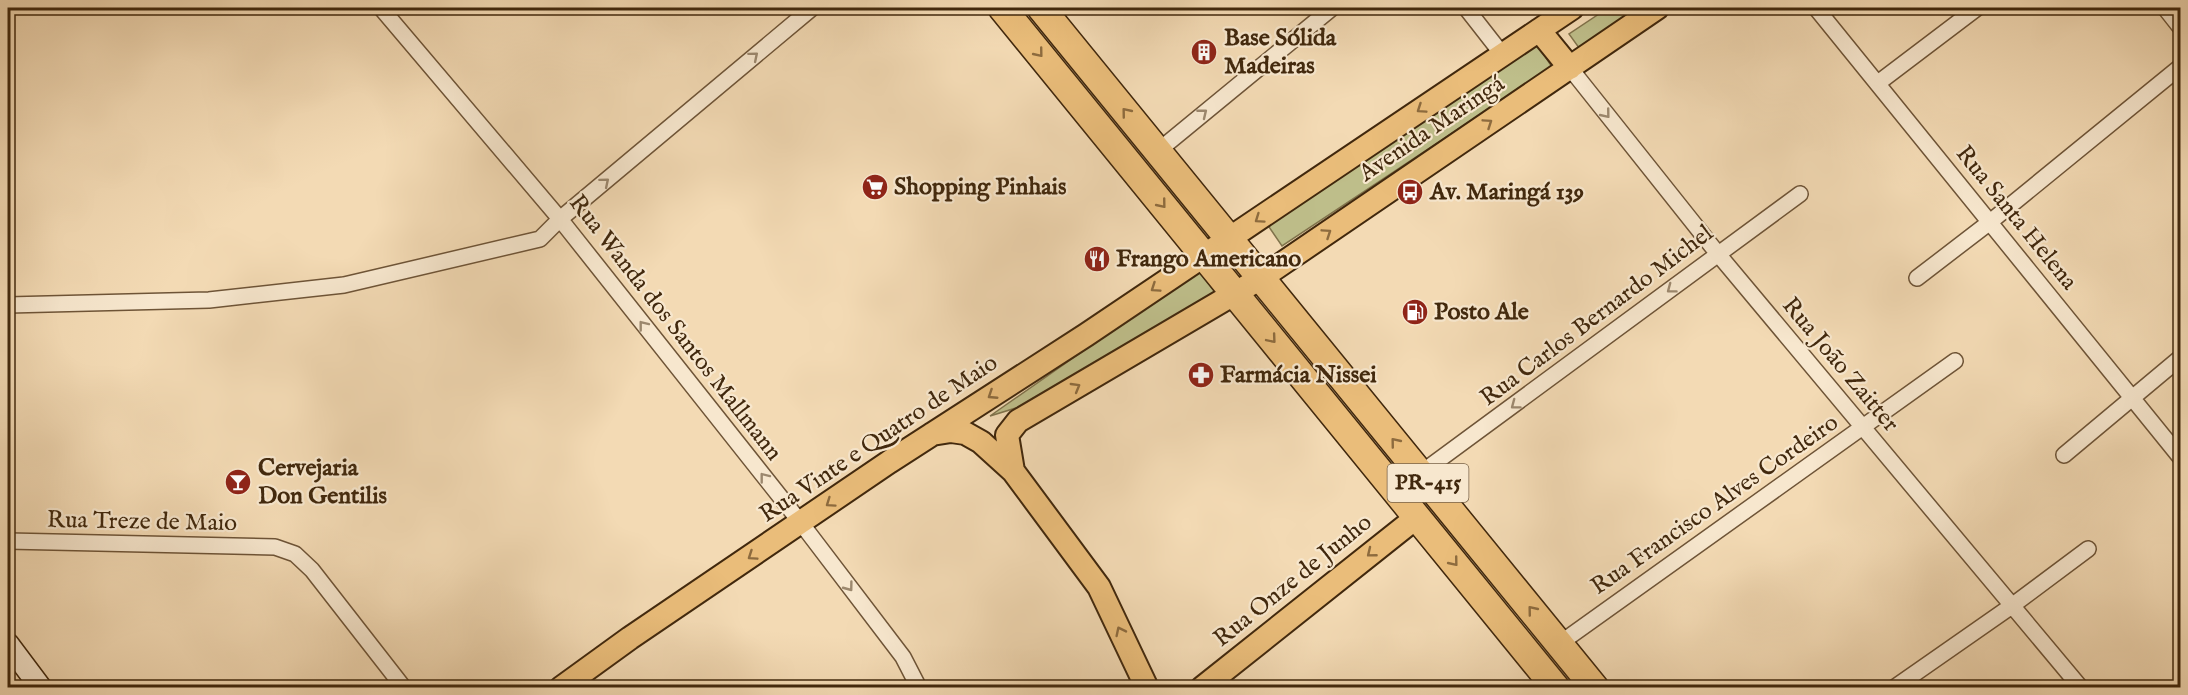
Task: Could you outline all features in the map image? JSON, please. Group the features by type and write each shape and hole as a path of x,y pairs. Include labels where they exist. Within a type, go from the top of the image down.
{"highway":[{"name":"PR-415","path":"1002,8 1556,687"},
{"name":"PR-415","path":"1041,8 1595,687"}],"main road":[{"name":"Avenida Maringá","path":"1230,239 1572,8"},
{"name":"Avenida Maringá","path":"1235,294 1658,8"},
{"path":"1539,30 1570,68"},
{"name":"Rua Vinte e Quatro de Maio","path":"561,687 931,434 1230,239"},
{"path":"1013,471 1007,435 1018,421 1190,318 1235,294"},
{"path":"931,434 951,431 965,433 981,442 1013,471 1099,587 1148,686"},
{"name":"Rua Onze de Junho","path":"1202,687 1417,517"}],"street":[{"name":"Rua Wanda dos Santos Mallmann","path":"381,8 560,219 801,523 903,657 919,687"},
{"path":"8,304 209,300 344,285 540,239 560,219 812,8"},
{"path":"1158,151 1332,8"},
{"path":"1466,8 1502,54"},
{"name":"Rua Santa Helena","path":"1816,8 2181,457"},
{"path":"1878,83 1977,8"},
{"path":"2165,8 2181,27"},
{"path":"1917,278 1990,222 2181,67"},
{"name":"Rua João Zaitter","path":"1570,68 1718,254 2081,687"},
{"name":"Rua Carlos Bernardo Michel","path":"1421,473 1800,194"},
{"path":"2064,455 2181,358"},
{"name":"Rua Francisco Alves Cordeiro","path":"1560,644 1955,361"},
{"name":"Rua Treze de Maio","path":"8,541 275,547 295,554 312,570 404,687"},
{"path":"1894,687 2013,605 2088,549"},
{"path":"8,644 40,687"}],"green space":[{"path":"1608,8 1640,8 1582,52 1569,34"},
{"path":"1537,44 1552,67 1282,246 1267,224"},
{"path":"1199,270 1217,295 1045,399 990,416"}],"place":[{"name":"Base Sólida Madeiras","path":"1204,52"},
{"name":"Shopping Pinhais","path":"875,187"},
{"name":"Av. Maringá 139","path":"1410,192"},
{"name":"Frango Americano","path":"1097,259"},
{"name":"Posto Ale","path":"1415,312"},
{"name":"Farmácia Nissei","path":"1201,375"},
{"name":"Cervejaria Don Gentilis","path":"238,482"}]}
